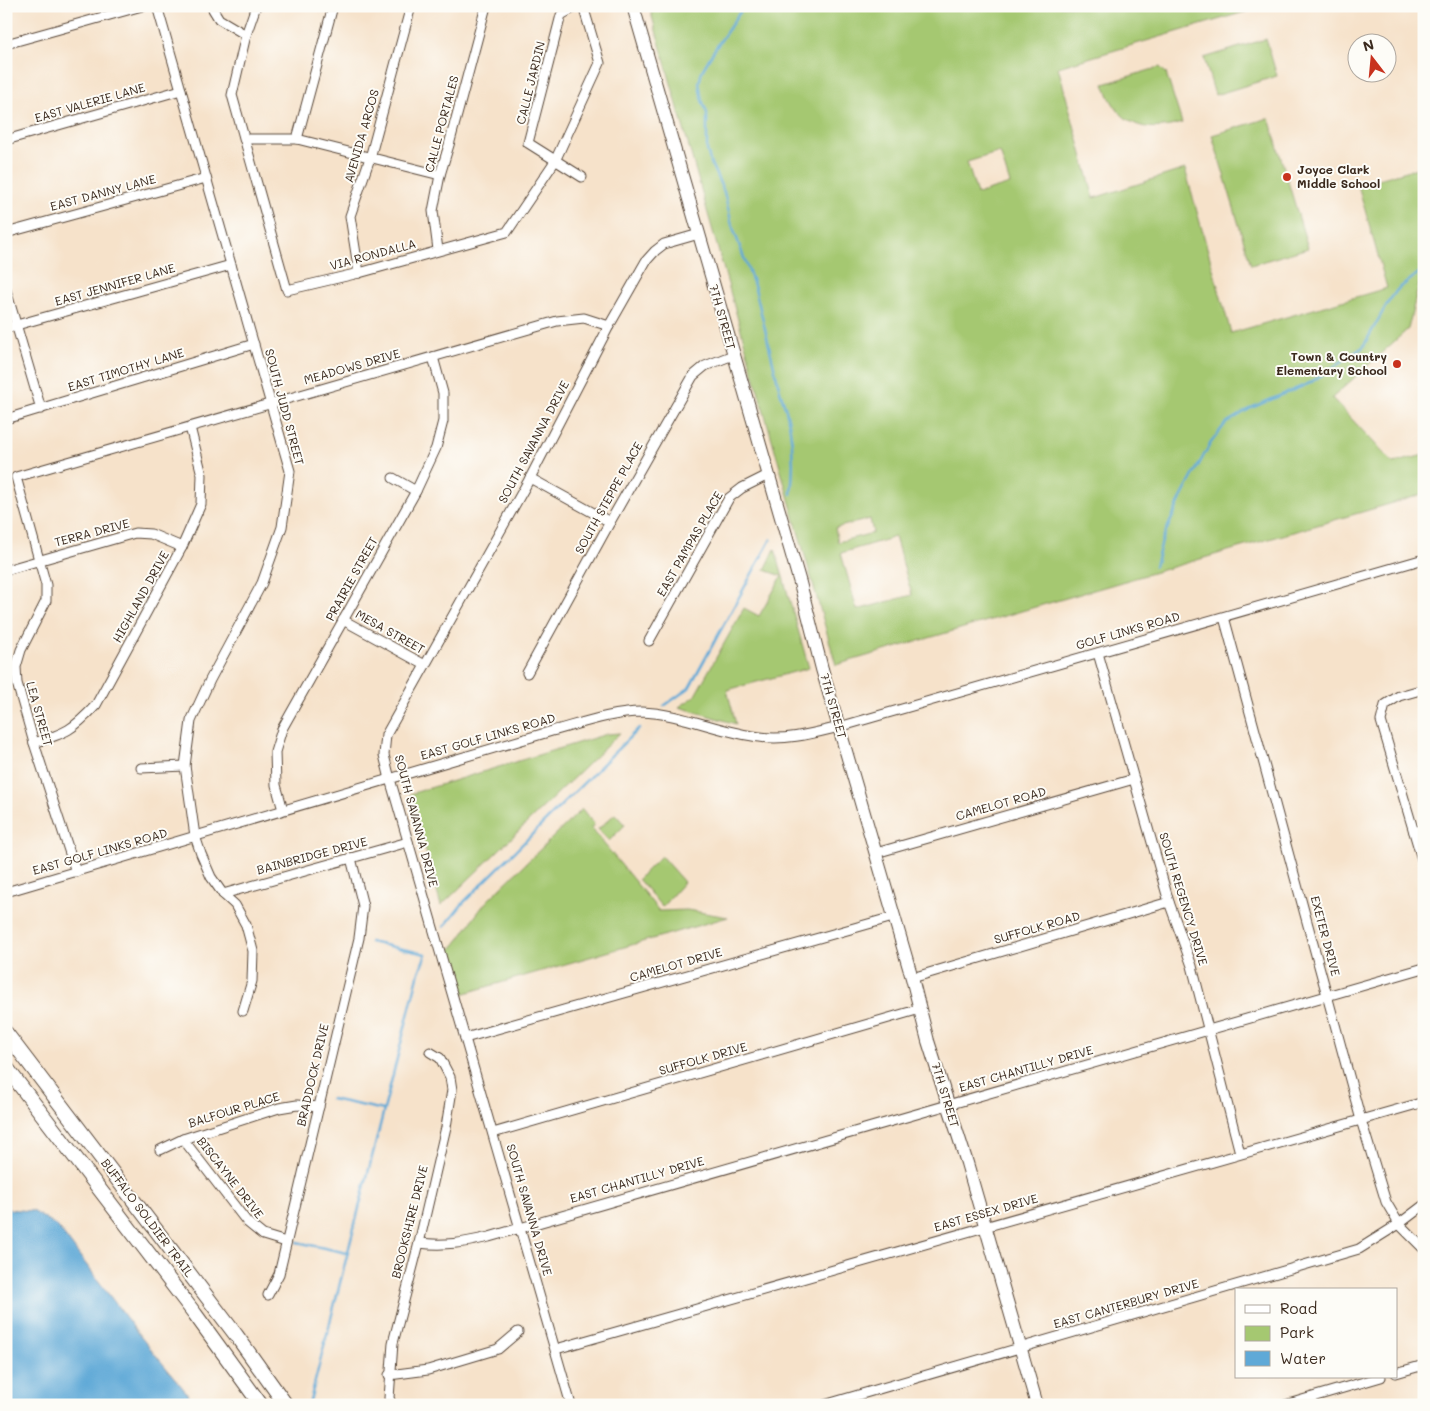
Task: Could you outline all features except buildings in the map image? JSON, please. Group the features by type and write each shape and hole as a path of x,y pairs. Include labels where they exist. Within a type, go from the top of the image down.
{"main road":[{"name":"7TH STREET","path":"633,6 947,1104 967,1163 1037,1405"},
{"name":"BUFFALO SOLDIER TRAIL","path":"6,1033 230,1327 286,1405"},
{"name":"BUFFALO SOLDIER TRAIL","path":"6,1066 195,1314 261,1405"}],"street":[{"path":"6,44 142,6"},
{"name":"SOUTH JUDD STREET","path":"157,6 290,471 282,527 262,583 210,680 191,721 185,766 195,836 211,877 222,894 235,905 246,926 253,951 252,981 243,1011"},
{"path":"211,6 220,19 246,35"},
{"name":"VIA RONDALLA","path":"256,6 246,35 232,95 287,290 358,273 507,232 555,161 600,63 583,6"},
{"path":"297,139 334,6"},
{"name":"AVENIDA ARCOS","path":"358,273 350,216 370,158 411,6"},
{"name":"CALLE PORTALES","path":"438,250 433,211 440,175 450,145 486,6"},
{"name":"CALLE JARDIN","path":"577,6 561,15 528,143 582,177"},
{"name":"EAST VALERIE LANE","path":"6,140 181,90"},
{"path":"244,139 297,139 440,175"},
{"name":"EAST DANNY LANE","path":"6,233 206,178"},
{"name":"SOUTH SAVANNA DRIVE","path":"571,1405 390,779 384,755 386,735 530,478 609,326 646,261 664,244 699,234"},
{"name":"EAST JENNIFER LANE","path":"6,328 231,265"},
{"path":"6,290 41,409"},
{"name":"MEADOWS DRIVE","path":"16,477 557,321 584,318 609,326"},
{"name":"EAST TIMOTHY LANE","path":"6,419 254,344"},
{"name":"SOUTH STEPPE PLACE","path":"527,674 693,376 705,366 733,355"},
{"name":"PRAIRIE STREET","path":"283,810 276,785 275,752 282,730 416,491 436,448 443,421 443,393 433,358"},
{"name":"HIGHLAND DRIVE","path":"34,743 64,734 81,722 96,705 182,547 201,504 202,475 190,426"},
{"name":"EAST PAMPAS PLACE","path":"649,641 729,498 742,488 768,475"},
{"name":"LEA STREET","path":"16,477 46,585 46,601 21,650 16,667 17,683 34,743 76,872"},
{"path":"393,478 416,491"},
{"path":"530,478 610,522"},
{"name":"TERRA DRIVE","path":"6,570 135,533 151,534 182,547"},
{"name":"GOLF LINKS ROAD","path":"839,727 1424,559"},
{"name":"EXETER DRIVE","path":"1224,617 1361,1120 1386,1202 1399,1224 1424,1249"},
{"name":"MESA STREET","path":"343,620 425,666"},
{"name":"SOUTH REGENCY DRIVE","path":"1098,652 1169,902 1192,966 1240,1153"},
{"path":"1424,689 1399,696 1385,705 1381,722 1424,866"},
{"name":"EAST GOLF LINKS ROAD","path":"6,892 552,731 606,717 640,712 668,715 761,738 796,737 839,727"},
{"path":"141,768 185,766"},
{"name":"CAMELOT ROAD","path":"876,853 1134,778"},
{"path":"1414,832 1424,829"},
{"name":"BAINBRIDGE DRIVE","path":"222,894 408,842"},
{"name":"BRADDOCK DRIVE","path":"268,1295 279,1274 362,918 361,894 351,858"},
{"name":"SUFFOLK ROAD","path":"912,978 1169,902"},
{"name":"CAMELOT DRIVE","path":"465,1038 893,917"},
{"name":"EAST CHANTILLY DRIVE","path":"419,1243 437,1245 458,1244 489,1237 1424,968"},
{"name":"SUFFOLK DRIVE","path":"493,1133 920,1009"},
{"name":"BROOKSHIRE DRIVE","path":"392,1405 389,1398 389,1375 393,1343 446,1128 452,1090 450,1077 440,1058 430,1052"},
{"name":"EAST ESSEX DRIVE","path":"556,1349 1424,1102"},
{"name":"BALFOUR PLACE","path":"160,1150 183,1139 279,1108 297,1105 319,1107"},
{"name":"BISCAYNE DRIVE","path":"183,1139 247,1222 263,1235 286,1242"},
{"name":"EAST CANTERBURY DRIVE","path":"824,1405 1359,1249 1399,1224 1424,1205"},
{"path":"389,1375 428,1370 498,1349 518,1332"},
{"path":"1398,1372 1424,1365"},
{"path":"1285,1405 1378,1378"}],"green space":[{"path":"649,6 1265,6 1058,67 1094,198 1185,169 1231,333 1387,288 1358,185 1424,166 1424,282 1419,284 1408,329 1332,398 1393,463 1424,455 1424,494 836,665","holes":["1000,152 1010,184 977,194 967,162","870,519 873,533 838,542 835,528","895,537 912,595 857,610 841,553"]},
{"path":"1266,39 1277,76 1215,95 1204,58"},
{"path":"1160,67 1166,73 1182,123 1155,128 1133,123 1116,109 1104,84"},
{"path":"1269,118 1308,248 1251,265 1212,135"},
{"path":"775,549 809,668 727,690 736,724 679,707 694,697 744,608 759,616 782,576 765,570"},
{"path":"620,733 441,906 410,794 607,734"},
{"path":"582,809 594,824 591,828 659,911 687,910 728,917 462,994 450,950 489,899"},
{"path":"615,814 625,825 609,841 598,829"},
{"path":"661,856 684,882 662,907 638,879"}],"water":[{"path":"6,1209 33,1211 58,1227 140,1336 197,1405 6,1405"}],"waterway":[{"path":"744,6 713,52 702,71 699,83 707,113 707,150 711,164 724,192 732,225 755,288 790,429 793,468 791,494"},
{"path":"1155,566 1163,538 1181,498 1210,444 1226,423 1251,408 1310,383 1363,347 1397,290 1424,269"},
{"path":"664,706 689,688 771,539"},
{"path":"444,927 464,902 639,728"},
{"path":"309,1405 419,972 426,954 370,942"},
{"path":"331,1099 384,1110"},
{"path":"297,1242 347,1253"}],"place":[{"name":"Joyce Clark Middle School","path":"1287,177"},
{"name":"Town & Country Elementary School","path":"1397,364"}]}
